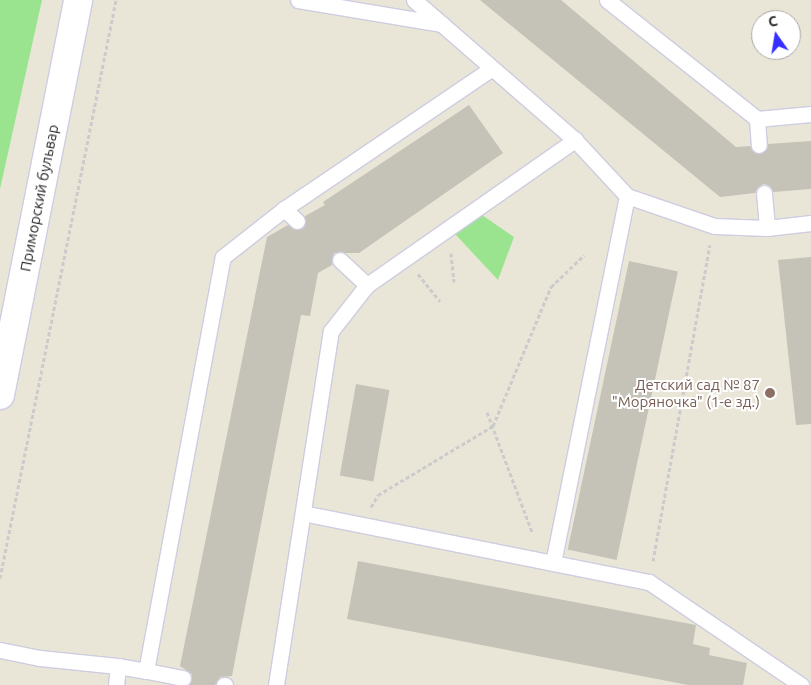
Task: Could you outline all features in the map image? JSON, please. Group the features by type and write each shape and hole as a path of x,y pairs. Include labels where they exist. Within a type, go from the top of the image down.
{"street":[{"name":"Приморский бульвар","path":"0,395 78,0"}],"lane":[{"path":"298,0 442,24"},
{"path":"414,0 575,140 627,196 714,226 767,228 811,223"},
{"path":"607,0 757,120 811,114"},
{"path":"146,670 223,257 284,209 492,68"},
{"path":"757,120 759,145"},
{"path":"276,685 331,331 367,285 575,140"},
{"path":"764,193 767,228"},
{"path":"553,563 627,196"},
{"path":"284,209 297,221"},
{"path":"340,260 367,285"},
{"path":"303,513 649,582 801,685"},
{"path":"0,650 40,658 146,670 183,678"},
{"path":"116,685 118,666"}],"path":[{"path":"0,578 116,0"},
{"path":"649,582 714,226"},
{"path":"449,228 454,282"},
{"path":"362,525 378,495 493,426 550,288 584,255"},
{"path":"405,258 440,301"},
{"path":"487,412 532,532"}],"green space":[{"path":"0,0 42,0 0,189"},
{"path":"479,213 514,237 498,280 455,234"}],"building":[{"path":"480,0 561,0 736,147 750,146 755,153 760,154 768,144 811,141 811,189 773,192 768,185 763,184 755,193 720,197"},
{"path":"469,105 503,153 359,253 334,253 332,265 318,273 310,316 301,315 232,676 220,677 215,685 189,685 192,674 180,666 267,237 288,225 295,230 304,228 305,216 325,205 323,202"},
{"path":"811,257 811,424 796,425 778,260"},
{"path":"629,261 678,271 617,560 568,550"},
{"path":"356,384 389,390 373,481 340,476"},
{"path":"358,561 696,625 693,644 710,648 709,655 747,663 743,685 688,685 347,619"}],"place":[{"name":"Детский сад № 87 \"Моряночка\" (1-е зд.)","path":"770,393"}]}
